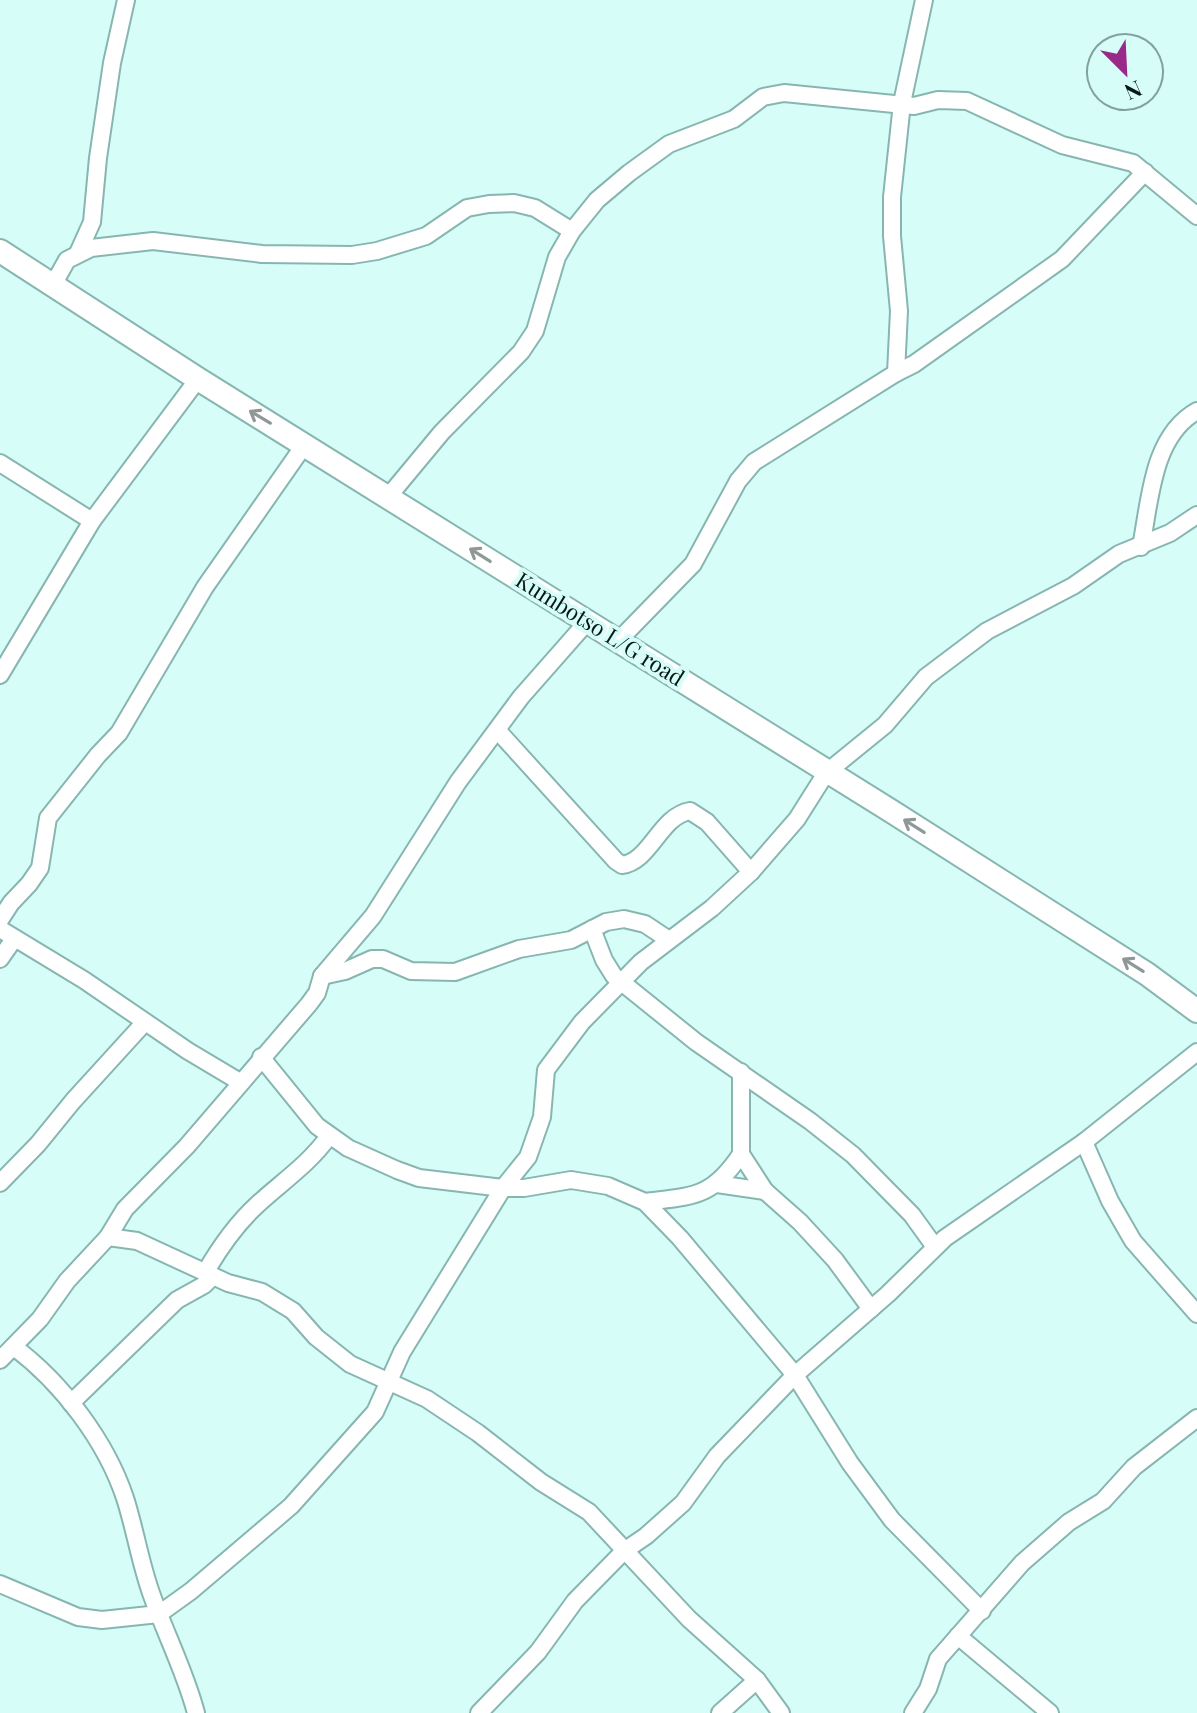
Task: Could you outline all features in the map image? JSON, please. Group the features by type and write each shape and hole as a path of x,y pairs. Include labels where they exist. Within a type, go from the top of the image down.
{"main road":[{"name":"Kumbotso L/G road","path":"0,251 198,379 1147,974 1197,1011"}],"street":[{"path":"78,253 92,222 105,111 126,0"},
{"path":"896,373 899,311 892,197 902,103 924,0"},
{"path":"388,497 442,432 521,352 535,331 557,257 572,231 597,200 669,144 734,119 763,97 784,93 914,106 938,100 967,101 1062,145 1133,163 1197,216"},
{"path":"618,641 693,564 738,481 754,462 914,364 1062,259 1145,172"},
{"path":"53,285 67,260 78,253 112,244 153,241 262,254 352,255 426,236 467,208 502,204 535,208 572,231"},
{"path":"0,675 92,521 198,379"},
{"path":"1141,547 1160,457 1173,429 1197,411"},
{"path":"0,920 15,897 36,876 43,858 48,818 119,733 205,587 305,444"},
{"path":"0,463 92,521"},
{"path":"0,1584 78,1617 102,1620 159,1614 191,1591 291,1506 375,1412 402,1352 503,1188 528,1157 542,1117 546,1070 582,1022 641,962 751,872 797,819 826,773 885,725 926,677 987,631 1073,586 1119,554 1170,533 1197,515"},
{"path":"0,1360 40,1319 67,1281 108,1237 125,1209 187,1146 317,993 322,976 373,916 458,782 521,697 587,622"},
{"path":"498,731 622,865 633,861 677,815 690,811 707,822 751,872"},
{"path":"322,976 345,971 372,959 383,959 411,971 455,972 519,949 571,940 606,922 624,919 645,924 669,940"},
{"path":"592,929 608,970 696,1042 810,1121 853,1155 912,1215 935,1247"},
{"path":"0,959 7,934 84,980 240,1082"},
{"path":"0,1183 145,1022"},
{"path":"479,1713 538,1652 575,1601 624,1551 683,1503 717,1456 795,1375 871,1309 935,1247 1084,1142 1197,1052"},
{"path":"261,1057 317,1126 329,1136 348,1148 419,1178 503,1188 571,1180 608,1186 645,1202 680,1238 795,1375 878,1503 982,1611"},
{"path":"645,1202 698,1194 727,1176 741,1154 741,1072"},
{"path":"71,1403 177,1300 204,1285 236,1227 257,1205 304,1167 329,1136"},
{"path":"1084,1142 1110,1201 1133,1241 1197,1314"},
{"path":"741,1154 765,1191 800,1222 835,1260 871,1309"},
{"path":"528,1157 532,1172 544,1185"},
{"path":"717,1184 765,1191"},
{"path":"108,1237 137,1241 228,1283 262,1292 293,1311 316,1337 350,1364 427,1399 478,1433 541,1482 589,1512 689,1619 757,1680 781,1713"},
{"path":"14,1347 27,1356 71,1403 117,1476 159,1614 196,1713"},
{"path":"913,1713 928,1689 938,1659 1036,1550 1069,1522 1103,1501 1134,1467 1197,1418"},
{"path":"958,1636 1050,1713"},
{"path":"720,1713 757,1680"}]}
